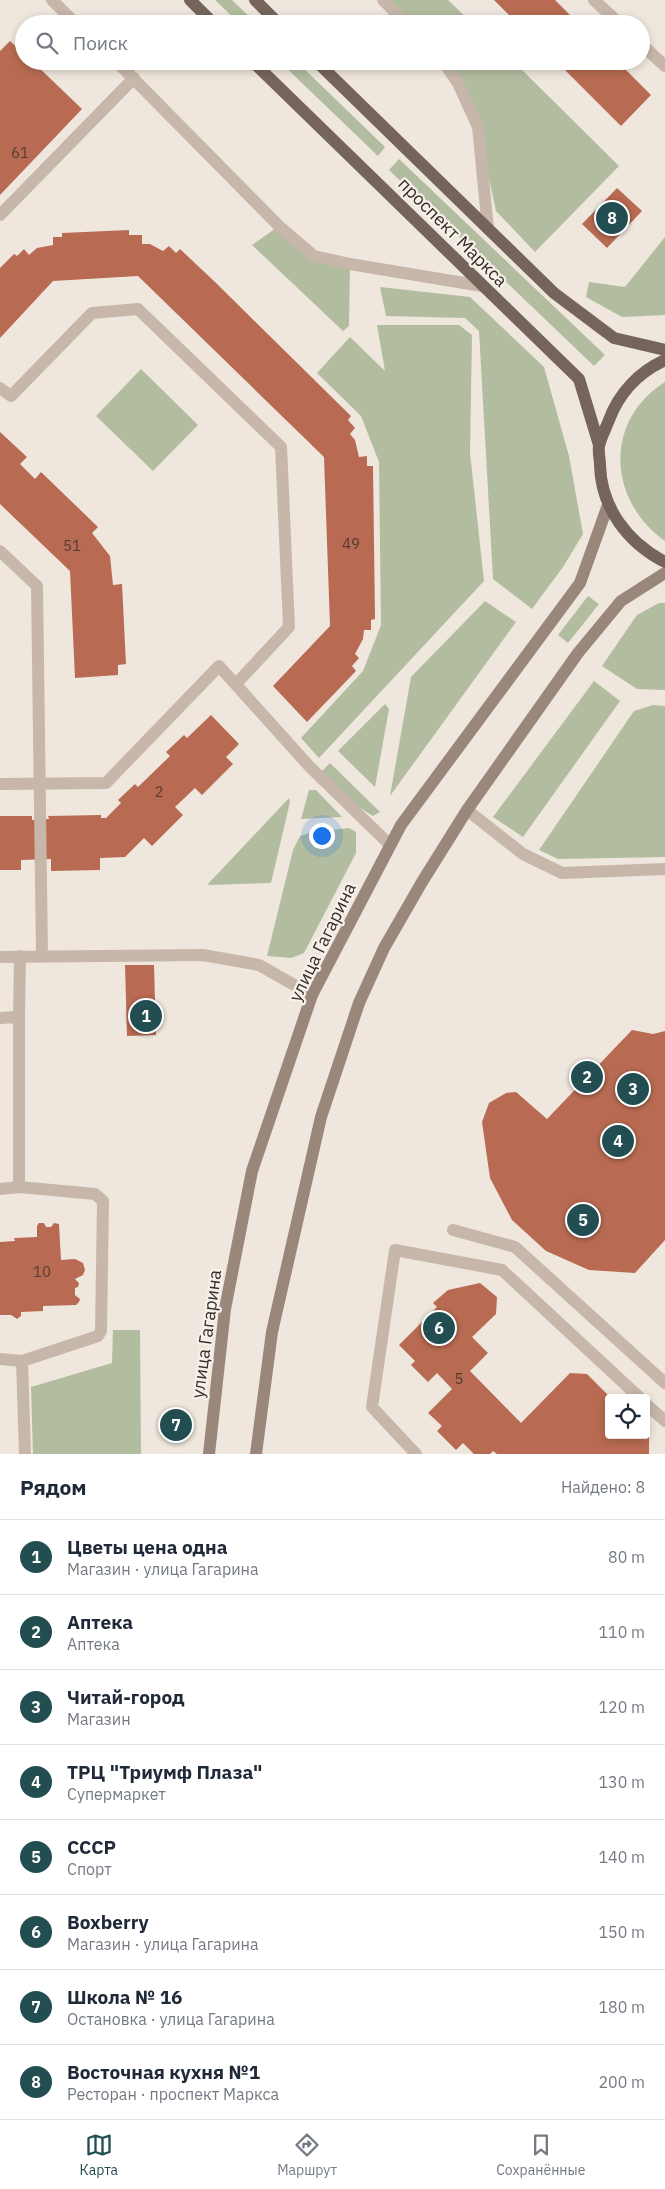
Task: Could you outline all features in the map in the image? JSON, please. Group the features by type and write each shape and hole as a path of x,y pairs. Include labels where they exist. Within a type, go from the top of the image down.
{"main road":[{"path":"190,0 205,15"},
{"path":"255,0 270,15"},
{"name":"проспект Маркса","path":"261,70 579,379 599,446"},
{"name":"проспект Маркса","path":"325,70 554,293 614,338 665,350"},
{"path":"665,360 651,367 628,387 613,411 599,446 600,475 608,505 624,530 646,552 665,562"},
{"name":"улица Гагарина","path":"209,1454 225,1309 252,1171 312,995 390,845 416,802 580,582 608,505"},
{"path":"256,1454 272,1332 321,1117 359,1004 384,948 467,810 578,653 621,601 665,573"}],"lane":[{"path":"52,0 67,15"},
{"path":"384,0 398,15"},
{"path":"594,0 610,15"},
{"path":"650,52 665,66"},
{"path":"126,70 279,226 314,256 350,264 482,286"},
{"path":"449,70 458,83 478,127 488,229"},
{"path":"0,215 134,78"},
{"path":"0,388 11,396 92,313 138,309 281,447 289,627 236,684"},
{"path":"0,551 37,586 42,956"},
{"path":"0,784 106,783 220,666 310,767 390,845"},
{"path":"467,810 523,854 562,874 665,869"},
{"path":"0,957 203,955 259,965 312,995"},
{"path":"19,1187 20,956"},
{"path":"0,1018 19,1017"},
{"path":"0,1189 19,1187 95,1194 103,1201 101,1330 98,1336 22,1361 0,1359"},
{"path":"453,1230 515,1247 665,1383"},
{"path":"416,1454 372,1407 395,1250 502,1270 636,1394"},
{"path":"22,1361 25,1454"},
{"path":"650,1408 665,1422"}],"green space":[{"path":"215,0 232,0 248,15 231,15"},
{"path":"383,0 448,0 464,15 398,15"},
{"path":"288,70 305,70 385,147 378,156"},
{"path":"448,70 522,70 619,166 535,252 496,211 478,127"},
{"path":"399,159 605,355 594,366 389,170"},
{"path":"279,226 314,255 350,264 349,326 343,331 252,245"},
{"path":"665,237 665,315 622,317 586,297 589,282 625,287"},
{"path":"380,287 470,297 544,367 569,456 583,534 563,567 532,609 493,579 479,331 465,318 386,316"},
{"path":"377,325 459,325 472,335 470,453 484,581 319,758 301,738 363,671 381,625 379,462 361,416 317,373 350,337 385,371"},
{"path":"141,369 198,425 153,471 96,416"},
{"path":"665,382 665,541 646,524 632,505 624,483 620,461 623,439 631,418 645,398"},
{"path":"588,596 599,604 568,643 558,635"},
{"path":"485,601 516,622 390,796 411,677"},
{"path":"659,603 665,603 665,690 637,689 602,666 637,615"},
{"path":"594,681 620,701 523,837 493,817"},
{"path":"385,704 389,709 375,787 338,751"},
{"path":"653,705 665,706 665,857 558,859 539,850 634,711"},
{"path":"330,763 380,812 373,816 357,806 321,772"},
{"path":"309,790 316,790 342,817 301,819"},
{"path":"289,798 290,802 271,883 207,885"},
{"path":"349,828 356,832 356,853 304,953 291,958 267,956 293,850 300,836 312,832"},
{"path":"113,1330 140,1330 141,1454 33,1454 31,1387 112,1363"}],"building":[{"path":"494,0 555,0 570,15 509,15"},
{"path":"10,41 15,46 15,70 41,70 82,109 0,195 0,51"},
{"path":"565,70 626,70 651,95 621,126"},
{"path":"617,188 642,211 607,248 582,224"},
{"path":"129,230 129,235 142,235 142,244 150,244 163,251 169,246 176,253 180,249 215,282 351,416 348,420 355,428 350,434 355,440 359,457 367,456 367,466 373,466 375,619 371,620 371,630 364,630 363,639 355,654 359,658 352,666 356,671 307,722 273,686 330,626 324,457 138,276 53,281 0,338 0,268 14,254 17,256 24,249 29,255 37,248 53,245 53,237 62,237 62,233"},
{"path":"0,432 27,457 20,464 35,479 41,472 98,527 92,533 110,556 113,585 122,584 126,664 118,665 118,675 75,678 70,571 0,504"},
{"path":"211,715 239,744 226,757 233,764 202,795 195,788 175,807 183,815 152,846 144,838 125,857 100,858 100,870 51,871 51,859 21,860 21,870 0,870 0,816 32,816 32,820 49,819 48,816 101,815 101,818 106,818 121,803 118,800 135,784 138,787 170,756 166,752 184,735 187,738"},
{"path":"125,965 154,965 156,1035 127,1036"},
{"path":"632,1030 653,1034 665,1031 665,1240 635,1273 589,1270 546,1251 512,1220 490,1178 482,1122 489,1103 506,1093 516,1092 547,1119"},
{"path":"39,1223 44,1223 46,1227 51,1227 54,1223 59,1224 61,1260 75,1259 83,1263 85,1270 83,1275 75,1279 79,1283 78,1287 75,1288 75,1295 80,1299 79,1302 76,1305 43,1306 43,1311 21,1312 21,1316 17,1319 11,1315 0,1315 0,1242 15,1241 14,1238 37,1237 37,1226"},
{"path":"480,1283 497,1297 496,1314 472,1337 488,1353 470,1371 521,1423 570,1373 587,1374 607,1394 605,1394 605,1439 649,1439 649,1454 497,1454 493,1451 490,1454 474,1454 463,1443 456,1450 437,1431 442,1426 428,1413 452,1389 437,1373 428,1382 411,1365 415,1361 399,1345 437,1307 433,1303 448,1290"}],"place":[{"name":"Восточная кухня №1","path":"612,218"},
{"name":"Цветы цена одна","path":"146,1016"},
{"name":"Аптека","path":"587,1077"},
{"name":"Читай-город","path":"633,1089"},
{"name":"ТРЦ \"Триумф Плаза\"","path":"618,1141"},
{"name":"СССР","path":"583,1220"},
{"name":"Boxberry","path":"439,1328"},
{"name":"Школа № 16","path":"176,1425"}]}
